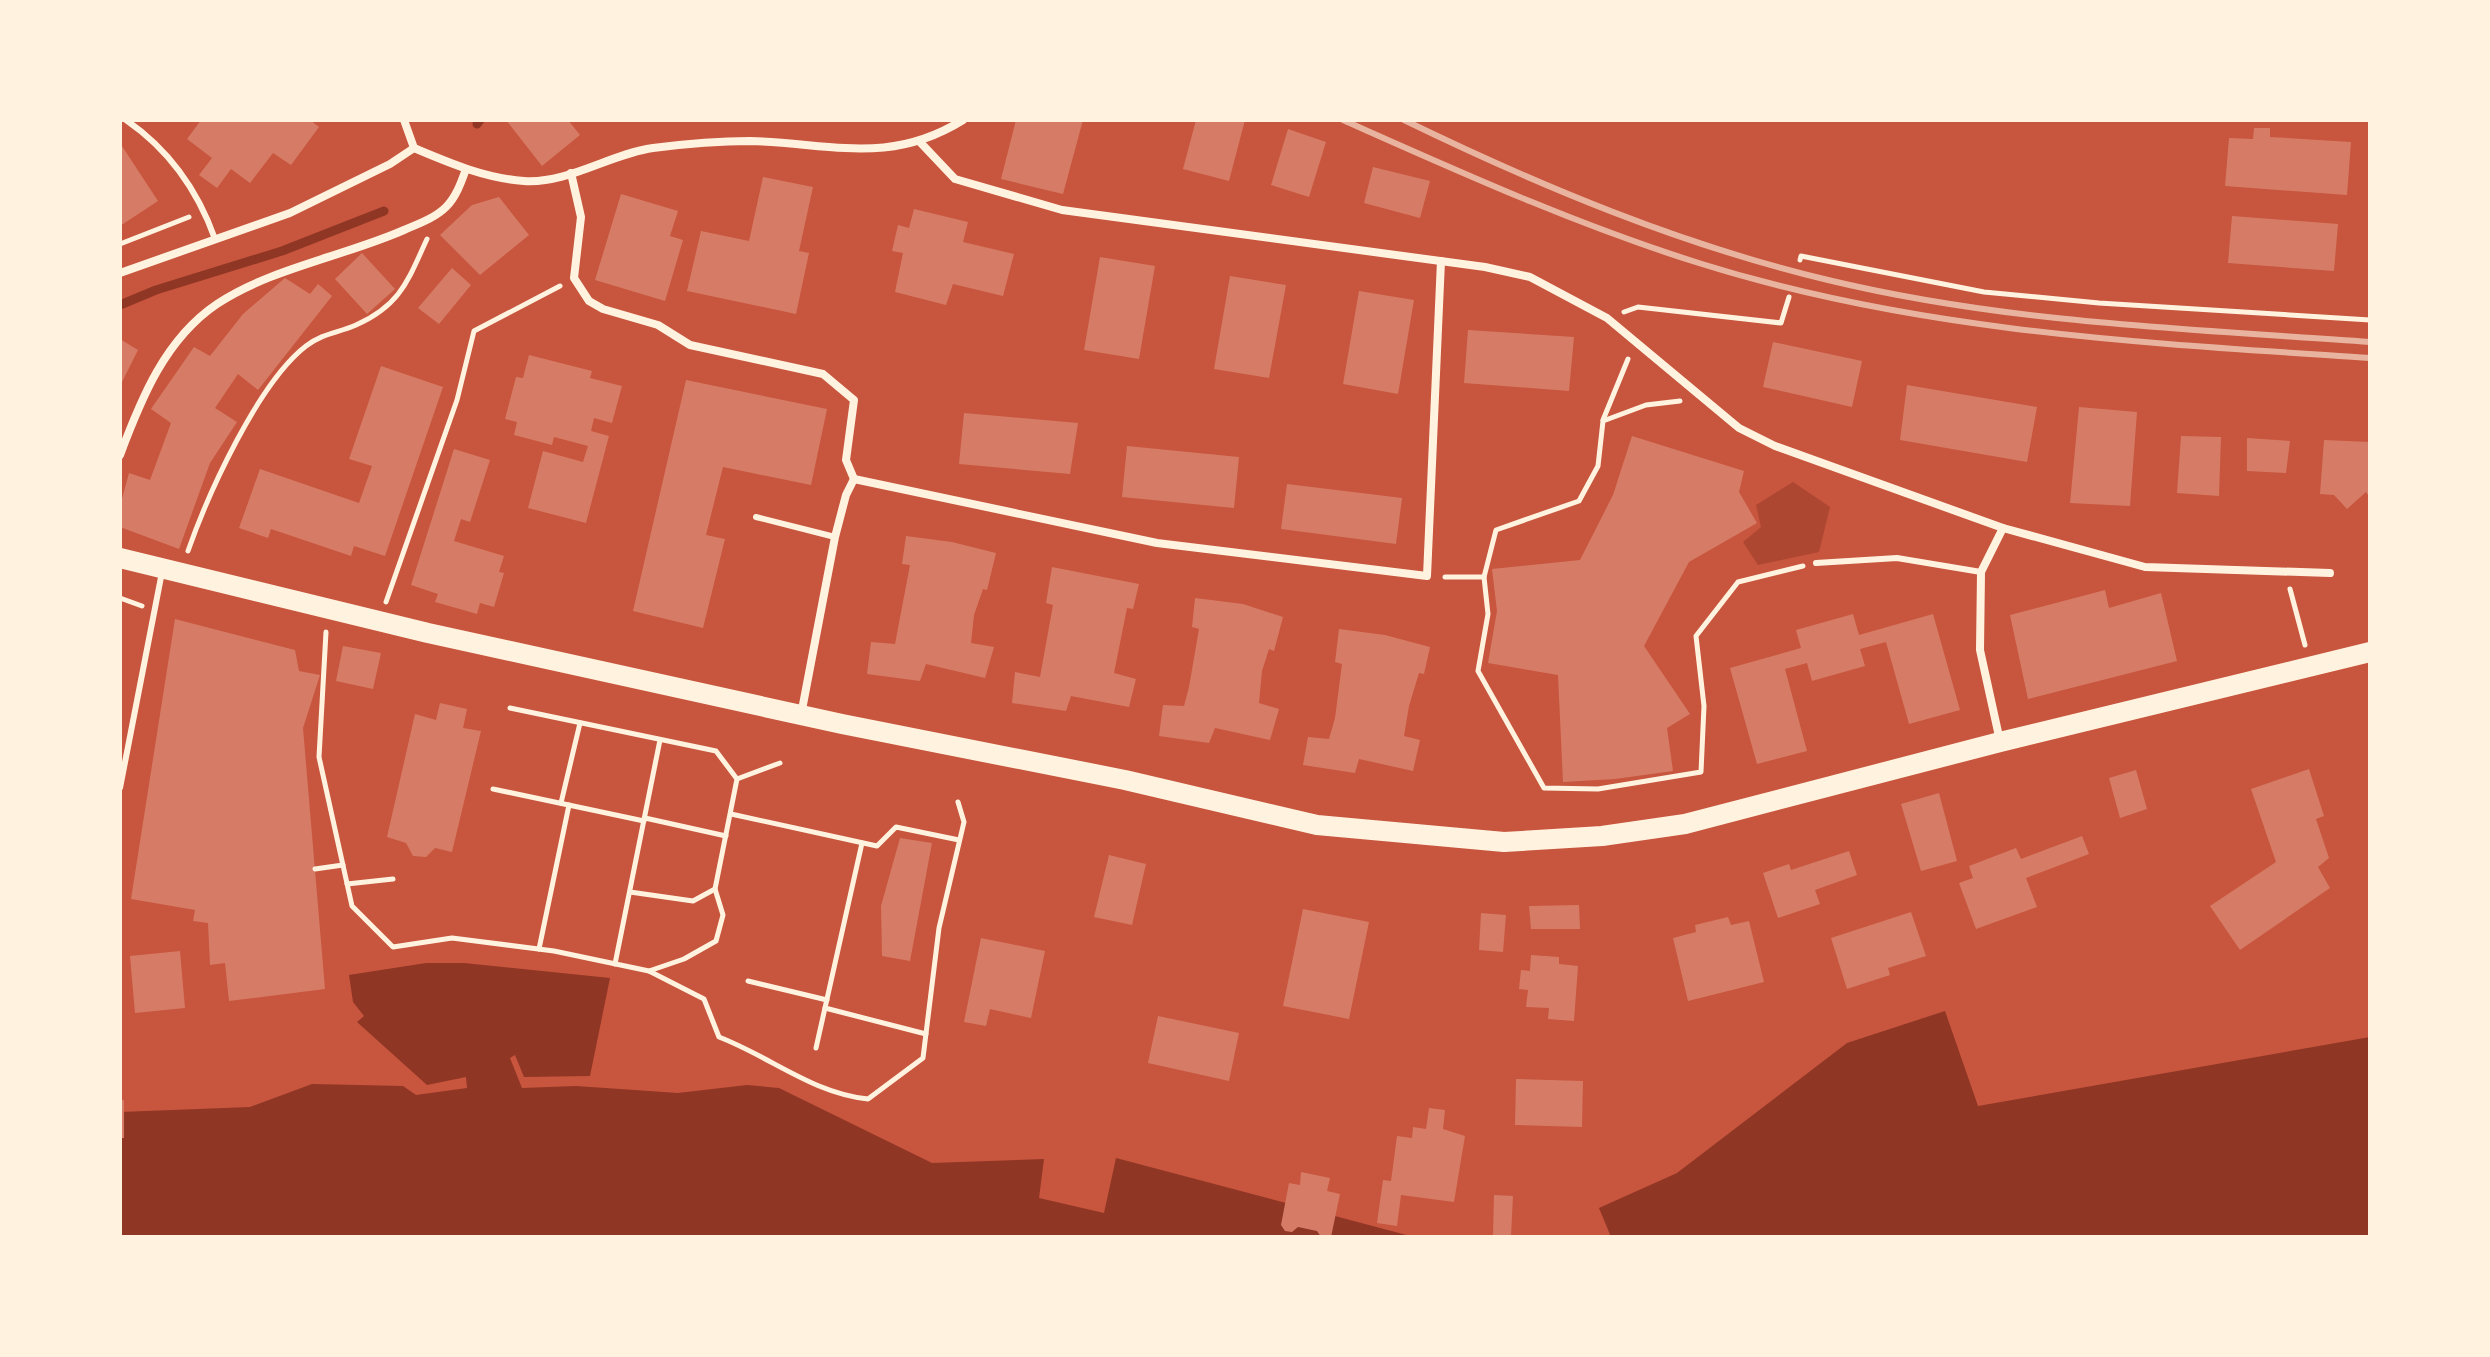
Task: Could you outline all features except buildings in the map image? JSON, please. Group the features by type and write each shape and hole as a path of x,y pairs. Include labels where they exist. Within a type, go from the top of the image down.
{"main road":[{"path":"120,558 380,622 801,715 1097,774 1317,825 1504,842 1602,836 1685,824 2000,742 2370,652"}],"street":[{"path":"404,120 414,148 466,169 525,181 571,173 653,148 751,141 875,151 919,141 963,120"},
{"path":"919,141 955,179 1062,210 1441,261 1530,277 1607,318 1739,428 1775,446 2003,528 2145,567 2330,573"},
{"path":"120,273 329,196 414,148"},
{"path":"120,455 137,410 161,362 178,339 216,305 238,292 388,237 439,213 454,197 466,169"},
{"path":"571,173 581,217 574,278 589,301 603,309 658,325 690,345 823,374 854,400 846,460 854,479 846,495 835,537 801,715"},
{"path":"854,479 1157,543 1427,576 1441,261"},
{"path":"2000,742 1980,650 1981,572 2003,528"}],"lane":[{"path":"126,120 144,133 169,159 205,211 215,239"},
{"path":"756,517 835,537"},
{"path":"1816,563 1897,558 1981,572"},
{"path":"120,788 173,571"}],"path":[{"path":"120,244 205,211"},
{"path":"173,571 254,412 284,369 304,348 328,331 355,326 399,298 439,213"},
{"path":"1800,260 1801,256 1984,292 2099,303 2370,320"},
{"path":"380,622 457,400 474,331 574,278"},
{"path":"1607,318 1638,307 1781,323 1789,297"},
{"path":"1635,342 1603,421 1598,466 1579,501 1496,530 1484,577 1488,614 1478,671 1544,788 1598,789 1701,772 1704,706 1696,636 1738,582 1816,563"},
{"path":"1603,421 1646,405 1701,398"},
{"path":"2284,571 2311,666"},
{"path":"1427,576 1484,577"},
{"path":"328,610 319,757 352,906 393,947 452,938 539,949 649,971 704,999 719,1037 747,1048 838,1096 868,1099 923,1058 939,928 964,822 958,802"},
{"path":"510,708 716,751 737,779 715,889 723,915 716,941 684,959 649,971"},
{"path":"561,803 580,723"},
{"path":"615,964 660,740"},
{"path":"737,779 780,763"},
{"path":"493,789 726,836"},
{"path":"539,949 569,805"},
{"path":"731,814 877,846 896,827 959,840"},
{"path":"816,1048 862,843"},
{"path":"315,869 343,865"},
{"path":"347,884 393,879"},
{"path":"630,892 693,901 715,889"},
{"path":"748,981 827,1000"},
{"path":"825,1008 926,1034"}],"shaded area":[{"path":"1793,482 1830,507 1819,552 1758,565 1743,542 1761,527 1756,505"},
{"path":"426,963 464,963 610,978 590,1076 524,1077 515,1055 510,1058 522,1088 576,1086 678,1093 747,1085 779,1088 932,1163 1044,1159 1039,1198 1104,1213 1116,1158 1414,1237 120,1237 120,1112 250,1107 312,1084 403,1086 416,1095 467,1088 466,1077 427,1085 357,1022 364,1016 353,1002 349,975"},
{"path":"1945,1011 1978,1106 2370,1037 2370,1237 1611,1237 1599,1208 1677,1173 1847,1043"}],"waterway":[{"path":"477,124 480,120"},
{"path":"120,305 156,290 282,251 384,211"}],"railway":[{"path":"1343,120 1610,233 1784,287 1949,320 2033,331 2201,347 2370,358"},
{"path":"1404,120 1612,212 1719,250 1828,280 1962,306 2030,315 2370,342"}]}
